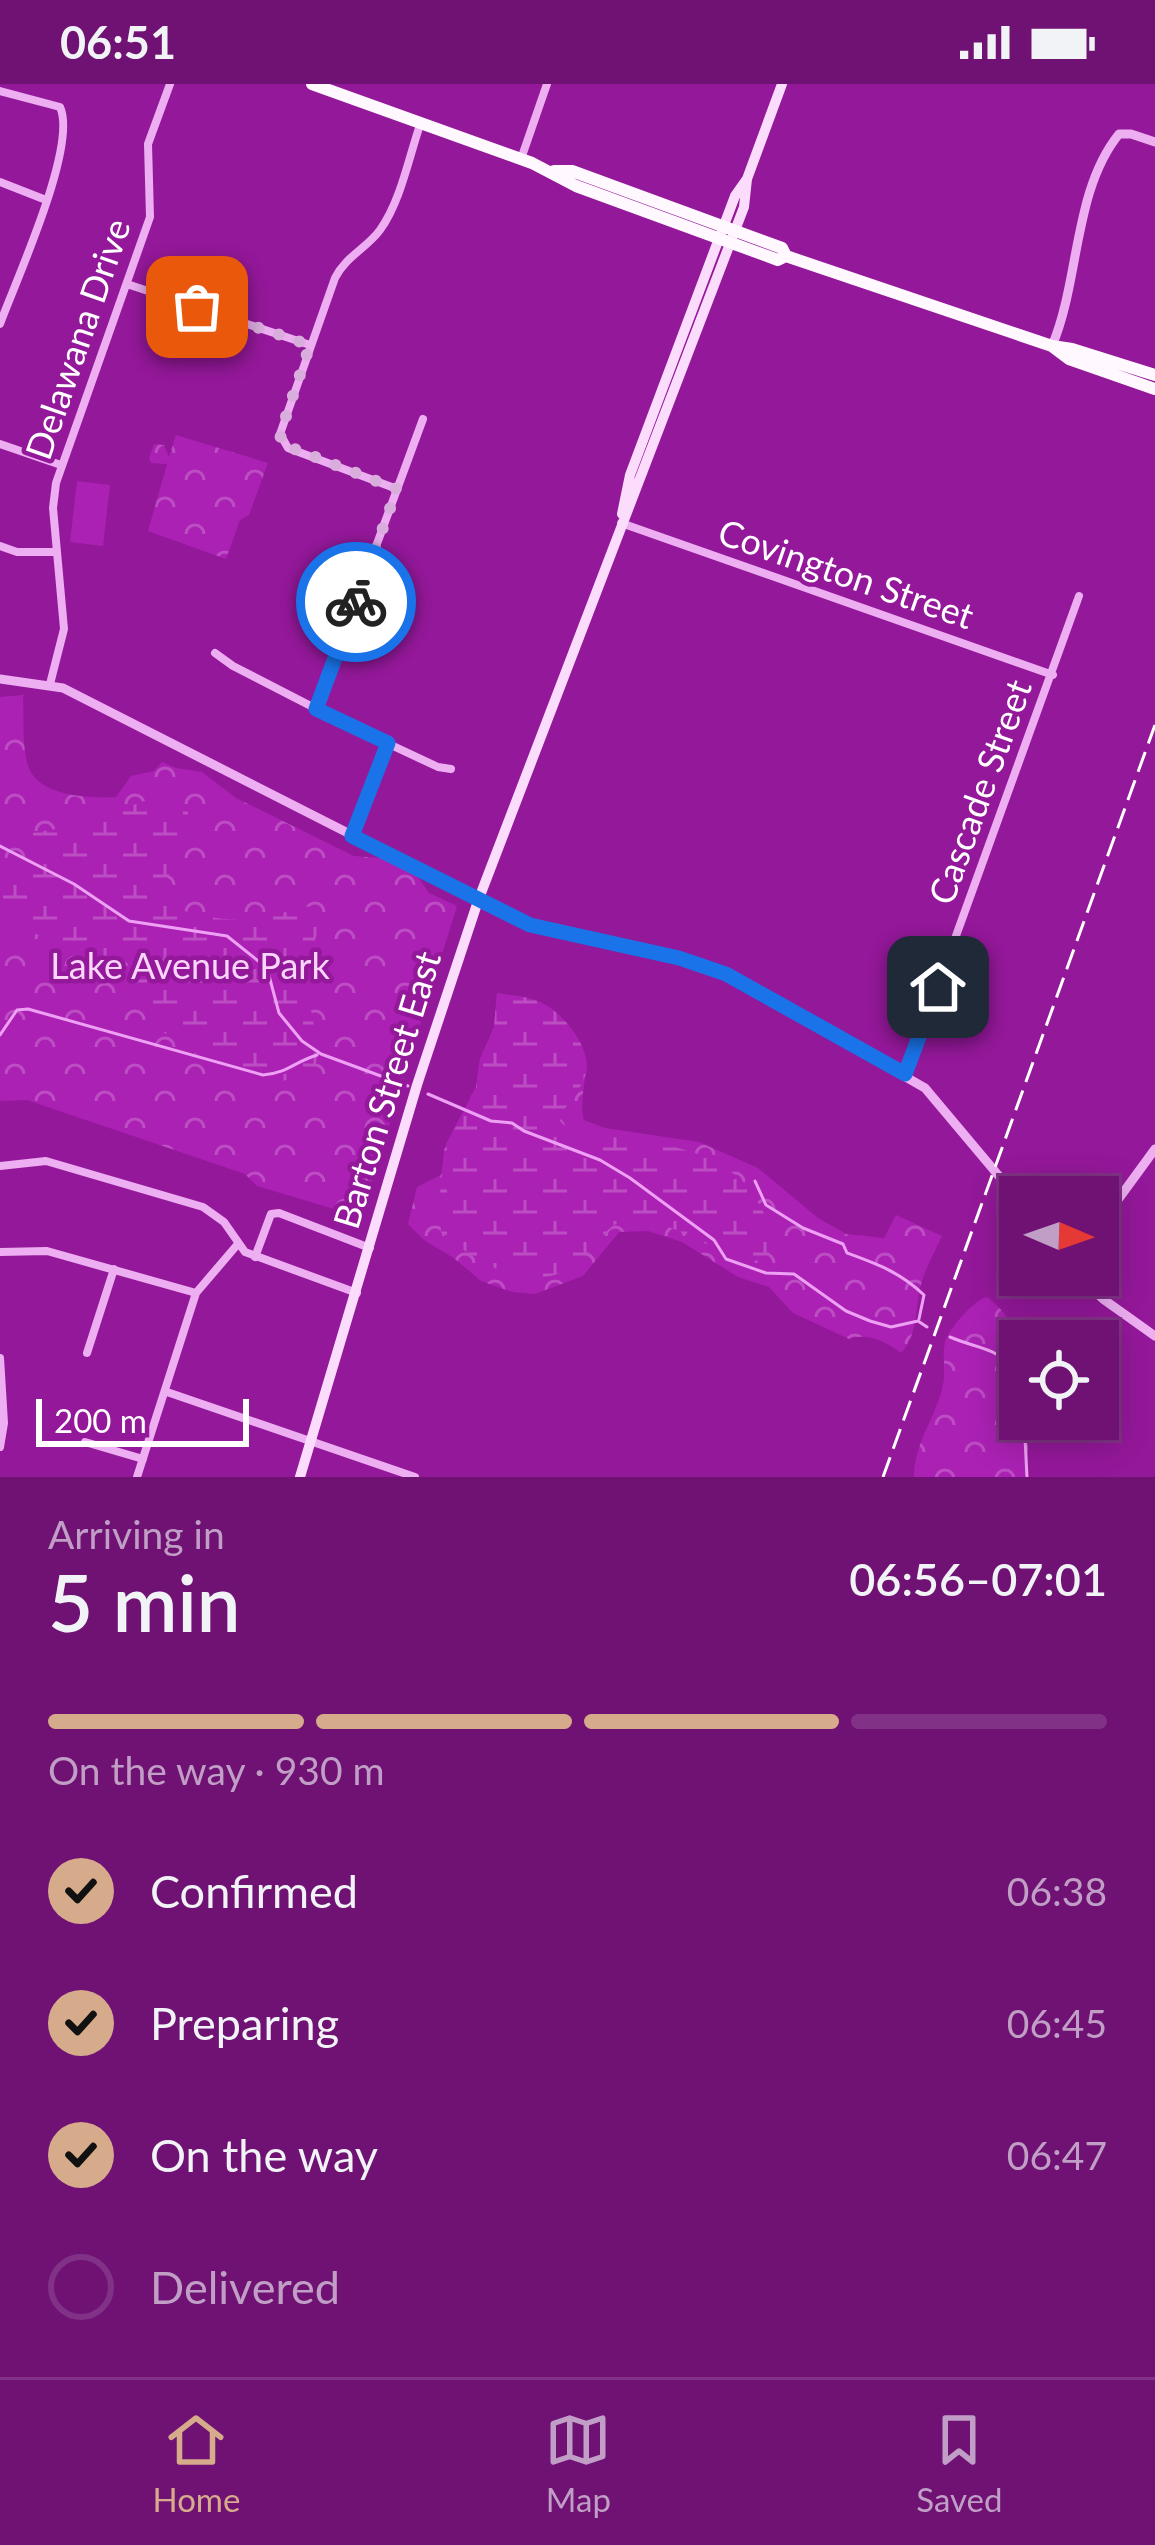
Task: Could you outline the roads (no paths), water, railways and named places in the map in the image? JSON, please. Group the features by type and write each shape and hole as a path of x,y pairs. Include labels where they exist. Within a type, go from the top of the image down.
{"main road":[{"path":"312,84 553,171 572,171 778,260 786,256 1052,346 1155,375"},
{"name":"Barton Street East","path":"300,1477 478,902 621,523 635,497 727,235 744,206 747,179 782,84"},
{"path":"1052,346 1069,359 1155,389"}],"street":[{"name":"Delawana Drive","path":"50,684 64,629 53,508 61,465 150,217 147,154 170,84"},
{"path":"521,159 547,84"},
{"path":"0,91 63,111 58,167 0,324"},
{"path":"397,489 282,444 280,434 340,268 387,218 421,122"},
{"path":"1052,346 1070,299 1077,238 1106,151 1119,134 1155,142"},
{"path":"0,182 46,200"},
{"path":"127,284 310,345"},
{"path":"316,709 423,419"},
{"path":"0,444 61,465"},
{"name":"Covington Street","path":"621,523 1053,675"},
{"path":"0,546 17,552 56,552"},
{"name":"Cascade Street","path":"905,1074 1078,596"},
{"path":"215,653 316,709 451,769"},
{"path":"0,679 50,684 530,925 679,958 726,974 905,1074 940,1103 1000,1176"},
{"path":"352,836 388,743"},
{"path":"1119,1198 1155,1149"},
{"path":"0,1166 46,1161 203,1207 224,1222 238,1245 254,1257 358,1293"},
{"path":"254,1257 272,1214 279,1213 370,1248"},
{"path":"137,1477 196,1293 238,1245"},
{"path":"0,1252 47,1251 196,1293"},
{"path":"87,1353 114,1269"},
{"path":"1100,1296 1155,1336"},
{"path":"0,1358 4,1423 0,1447"},
{"path":"167,1393 415,1477"},
{"path":"85,1442 143,1459"}],"waterway":[{"path":"0,846 74,884 129,921 227,936 267,968 279,1013 302,1041 321,1054 408,1086"},
{"path":"0,1035 17,1010 28,1009 263,1075 317,1055"},
{"path":"428,1094 600,1160 714,1240 726,1259 766,1273 794,1274 846,1311 870,1321 891,1327 918,1321 927,1327"},
{"path":"755,1181 766,1205 915,1287 924,1295 919,1319"},
{"path":"950,1337 999,1356"},
{"path":"1025,1440 1027,1477"}],"railway":[{"path":"883,1477 1155,725"}],"park label":[{"name":"Lake Avenue Park","path":"190,966"}]}
